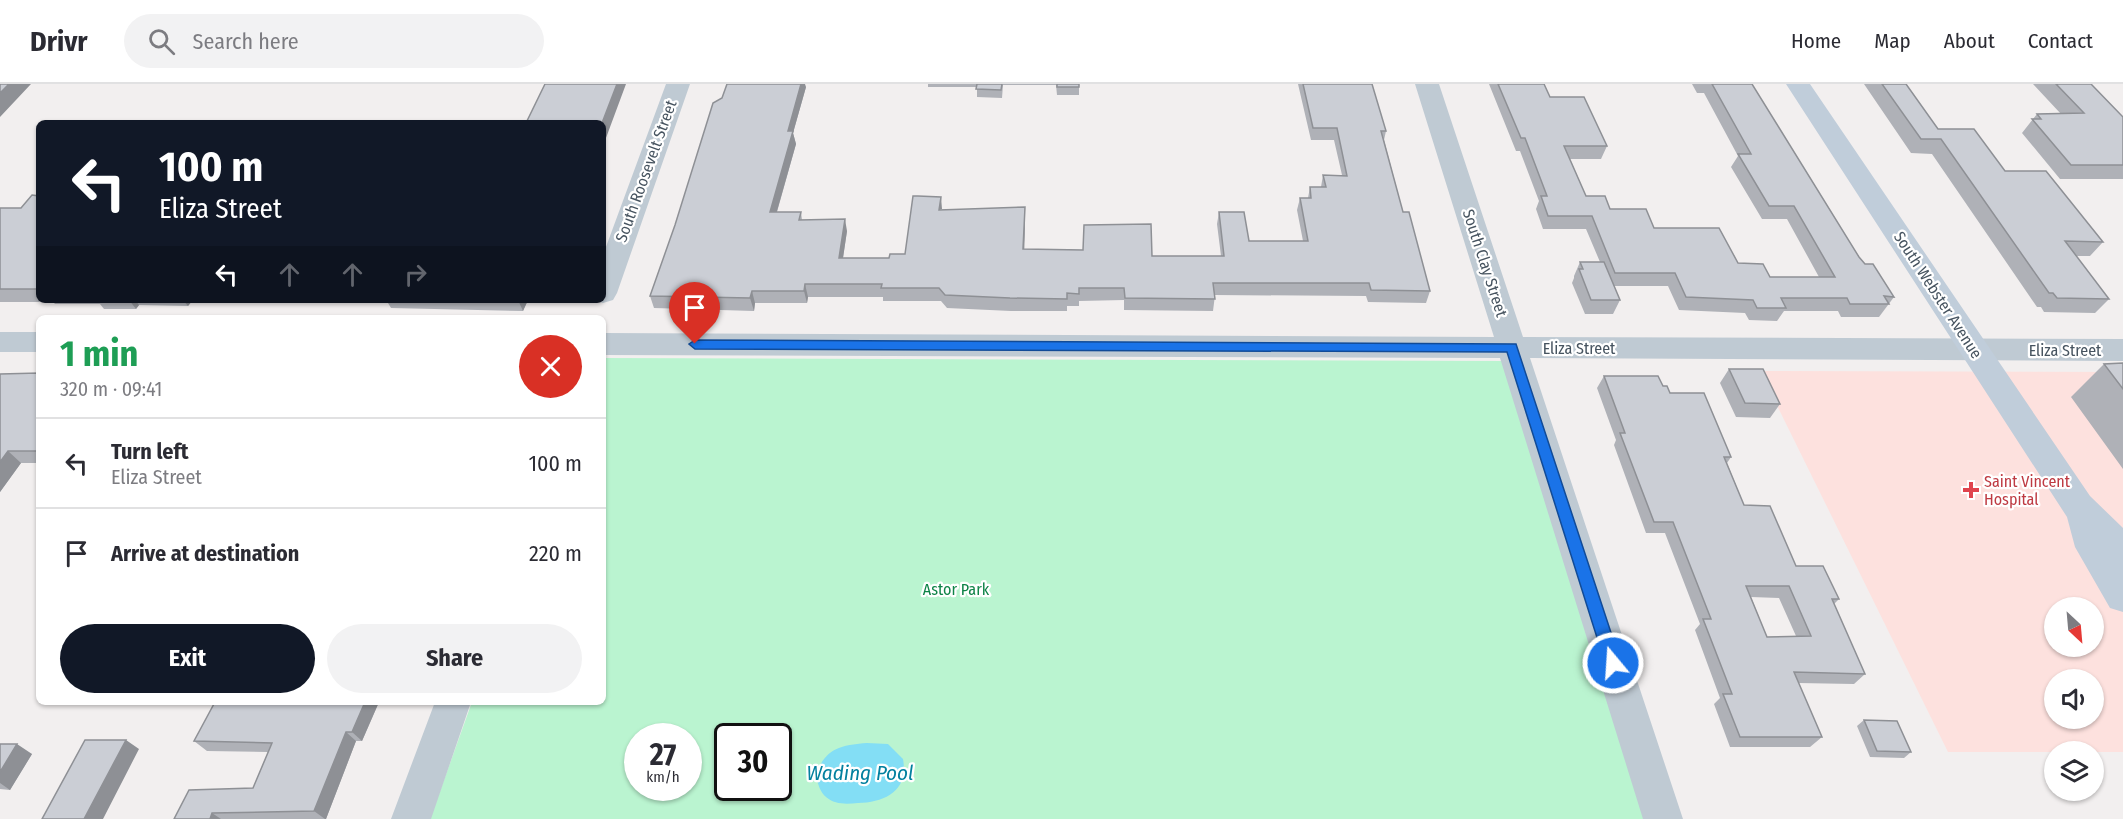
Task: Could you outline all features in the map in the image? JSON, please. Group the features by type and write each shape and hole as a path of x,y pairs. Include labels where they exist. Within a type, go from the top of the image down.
{"main road":[{"name":"South Webster Avenue","path":"1798,84 2078,506 2123,550"},
{"name":"South Webster Avenue","path":"2078,506 2093,547 2123,597"}],"street":[{"name":"South Roosevelt Street","path":"606,285 678,84"},
{"name":"South Clay Street","path":"1427,84 1664,819"},
{"path":"0,342 36,342"},
{"name":"Eliza Street","path":"606,344 2123,350"},
{"path":"411,819 452,705"}],"shaded area":[{"name":"Saint Vincent Hospital","path":"1760,371 2123,372 2123,752 2104,752 2104,741 2044,741 2044,752 1948,752"}],"green space":[{"name":"Astor Park","path":"606,358 1504,361 1646,819 430,819 471,705 606,705"}],"water":[{"name":"Wading Pool","path":"867,743 888,744 903,759 904,770 899,787 886,797 868,802 845,804 830,800 821,790 816,776 819,767 834,750"}],"building":[{"path":"0,84 9,84 0,93"},
{"path":"545,84 617,84 603,120 527,120"},
{"path":"727,84 801,84 788,131 793,131 770,212 801,212 799,220 845,219 839,258 889,258 890,254 905,254 913,196 941,197 939,210 1025,207 1023,249 1083,250 1084,225 1151,224 1152,256 1224,256 1219,212 1244,212 1249,241 1308,241 1300,198 1311,198 1310,187 1326,187 1323,175 1347,176 1337,128 1313,128 1303,84 1372,84 1386,131 1381,131 1403,212 1409,212 1430,291 1371,290 1369,283 1213,283 1215,299 1125,298 1124,288 1079,288 1079,294 1067,293 1067,299 945,295 939,288 881,288 882,284 805,284 804,291 752,291 750,298 650,296 713,103 722,98"},
{"path":"977,84 1002,84 1001,90 976,89"},
{"path":"1057,84 1079,84 1079,87 1057,87"},
{"path":"1498,84 1544,84 1550,97 1584,97 1607,146 1564,146 1586,196 1605,196 1610,209 1646,209 1654,228 1719,228 1738,263 1763,264 1770,277 1835,277 1794,206 1769,206 1738,154 1751,154 1712,84 1752,84 1859,257 1865,264 1873,264 1894,297 1884,296 1889,304 1850,304 1847,298 1781,298 1786,308 1757,308 1753,300 1686,297 1675,273 1615,273 1592,216 1548,216 1541,196 1547,196 1525,138 1521,138"},
{"path":"1882,84 1906,84 1938,129 1974,129 2005,171 2046,171 2103,242 2065,241 2109,299 2057,298 2053,293 2049,293 1941,139 1921,139"},
{"path":"2056,84 2091,84 2123,117 2123,165 2071,165 2032,119 2041,119 2037,114 2084,113"},
{"path":"32,195 36,196 36,289 0,289 0,208 21,208"},
{"path":"1580,262 1604,262 1620,300 1591,300 1579,269 1583,269"},
{"path":"2123,363 2123,389 2104,364"},
{"path":"1729,369 1763,369 1780,404 1745,403"},
{"path":"36,373 36,451 8,451 0,462 0,374"},
{"path":"1604,376 1658,376 1670,393 1704,393 1731,457 1724,457 1744,505 1770,506 1796,566 1823,566 1839,599 1832,599 1865,674 1794,672 1822,737 1740,737 1723,694 1732,694 1703,619 1711,619 1673,522 1654,522 1620,433 1625,433","holes":["1746,586 1789,586 1811,636 1767,637"]},
{"path":"213,705 364,705 352,732 346,732 314,811 212,813 210,819 174,819 189,790 253,788 272,743 194,741"},
{"path":"1864,720 1897,721 1911,752 1877,751"},
{"path":"85,740 126,740 84,819 42,819"},
{"path":"0,744 17,744 0,772"}],"place":[{"name":"Saint Vincent Hospital","path":"1971,490"}],"route":[{"path":"695,344 1512,348 1613,663"}]}
